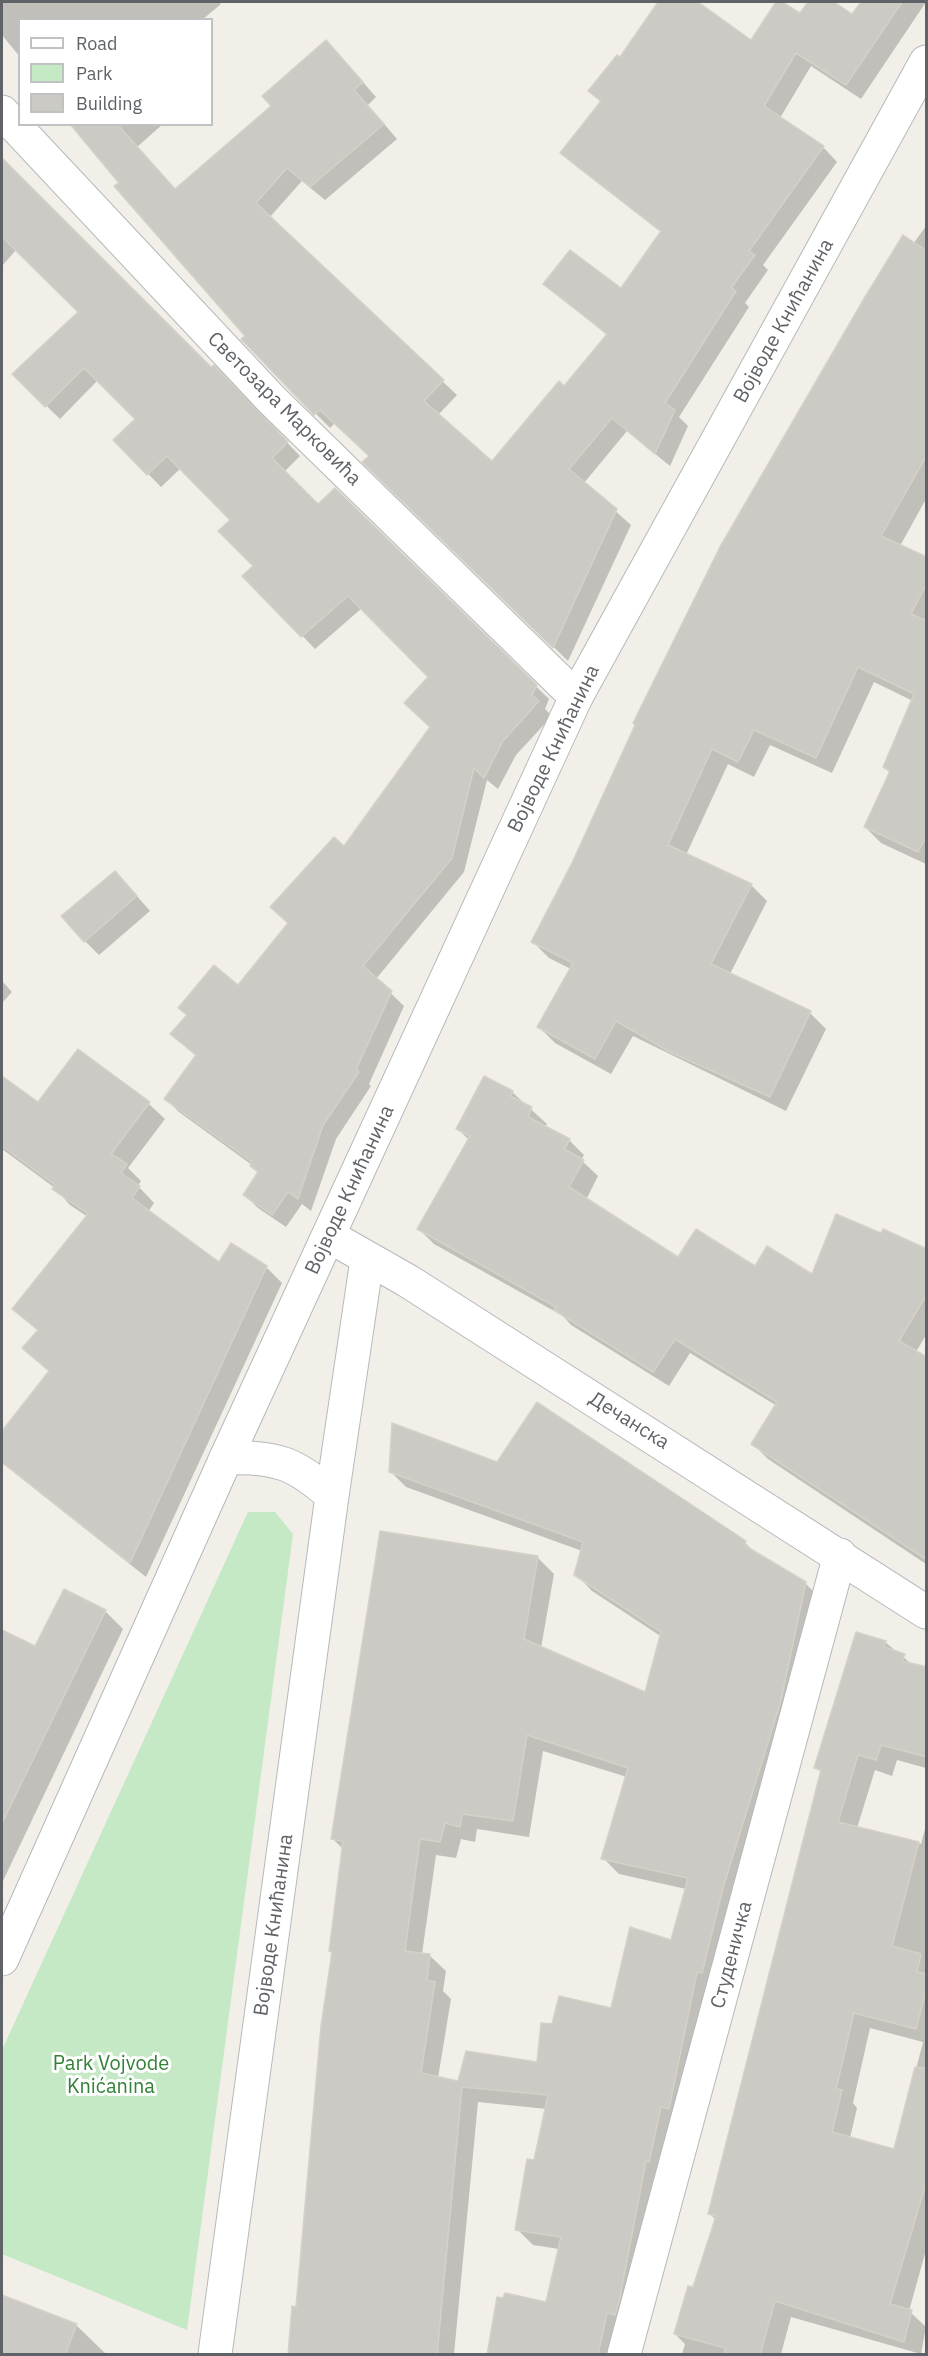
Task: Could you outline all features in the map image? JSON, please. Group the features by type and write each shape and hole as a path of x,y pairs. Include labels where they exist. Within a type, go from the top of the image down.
{"street":[{"name":"Војводе Книћанина","path":"2,1959 226,1458 576,697 927,62"},
{"name":"Светозара Марковића","path":"2,112 271,399 576,697"},
{"name":"Дечанска","path":"328,1236 408,1281 927,1612"},
{"name":"Војводе Книћанина","path":"215,2355 332,1496 368,1260"},
{"path":"226,1458 256,1456 283,1462 302,1471 332,1496"},
{"name":"Студеничка","path":"624,2355 840,1555"}],"green space":[{"name":"Park Vojvode Knićanina","path":"248,1512 275,1512 293,1534 187,2330 2,2254 2,2050"}],"building":[{"path":"658,2 698,2 751,40 776,2 782,2 800,13 808,2 834,2 852,14 861,2 902,2 846,85 796,53 764,106 824,146 749,251 755,255 731,288 736,291 665,403 675,410 655,454 612,418 569,469 617,509 553,648 362,462 369,456 320,410 314,415 241,339 245,336 114,186 119,183 72,126 119,126 175,189 271,106 262,96 326,40 363,82 354,90 384,124 310,187 287,168 256,203 444,380 424,401 492,461 559,381 564,386 607,334 543,284 570,250 621,288 661,231 560,153 601,101 588,91 617,55 620,57"},
{"path":"2,158 211,367 214,365 288,442 272,458 318,504 335,488 537,685 532,695 539,701 503,741 484,778 474,768 452,858 363,966 392,991 356,1070 359,1072 323,1125 298,1199 288,1192 272,1215 243,1195 258,1172 250,1166 252,1162 164,1099 196,1055 170,1034 187,1015 178,1008 214,965 238,985 288,923 270,907 334,837 344,846 430,727 404,703 428,677 348,596 301,637 242,576 253,566 218,531 230,520 167,456 147,475 113,440 135,419 84,368 45,407 12,374 78,312 2,237"},
{"path":"903,235 927,251 927,455 881,536 927,557 927,583 911,614 927,621 927,835 918,852 864,827 890,771 883,767 914,694 858,667 816,758 754,730 738,762 712,749 668,845 752,884 711,964 811,1011 770,1097 670,1052 616,1021 595,1059 537,1027 573,963 531,942 572,863 635,725 633,723 720,547"},
{"path":"115,871 137,896 84,942 61,916"},
{"path":"78,1049 150,1102 111,1154 127,1164 121,1173 140,1186 132,1198 219,1262 231,1243 267,1266 130,1563 2,1462 2,1431 49,1371 22,1348 38,1330 12,1309 88,1214 52,1189 55,1185 2,1146 2,1076 38,1102"},
{"path":"484,1076 513,1091 510,1096 532,1107 528,1117 570,1139 564,1149 584,1160 569,1187 678,1257 696,1229 755,1266 767,1246 812,1274 836,1214 881,1233 883,1229 927,1249 927,1294 899,1341 927,1357 927,1560 751,1444 777,1402 675,1339 653,1372 554,1310 556,1307 417,1229 470,1136 456,1129"},
{"path":"537,1402 746,1541 744,1545 806,1582 781,1700 723,1888 702,1973 697,1972 669,2109 661,2107 649,2162 646,2161 619,2302 615,2315 607,2313 598,2355 487,2355 497,2297 503,2298 505,2293 546,2302 561,2237 515,2230 527,2159 534,2160 548,2095 462,2087 437,2355 288,2355 292,2306 296,2307 321,2026 332,1952 329,1951 343,1841 331,1839 380,1531 538,1556 524,1639 645,1692 661,1632 574,1575 583,1542 389,1472 392,1423 497,1462","holes":["527,1735 628,1768 601,1859 688,1878 671,1940 630,1927 611,2008 559,1996 552,2024 541,2023 537,2062 466,2051 458,2081 421,2073 435,1982 427,1980 430,1954 405,1951 420,1839 440,1842 445,1823 460,1827 462,1814 513,1821"]},
{"path":"64,1589 106,1610 2,1823 2,1630 35,1646"},
{"path":"856,1632 886,1641 884,1647 905,1654 902,1661 927,1667 927,1757 881,1745 876,1760 858,1755 838,1822 919,1842 892,1946 921,1954 917,1972 927,1974 927,1987 916,2029 854,2013 836,2089 842,2090 832,2132 894,2149 915,2067 927,2068 927,2180 890,2304 912,2310 904,2342 775,2301 760,2355 724,2355 725,2348 674,2334 688,2286 693,2287 716,2216 708,2214 821,1770 814,1768"},
{"path":"2,2295 77,2324 65,2355 2,2355"}]}
